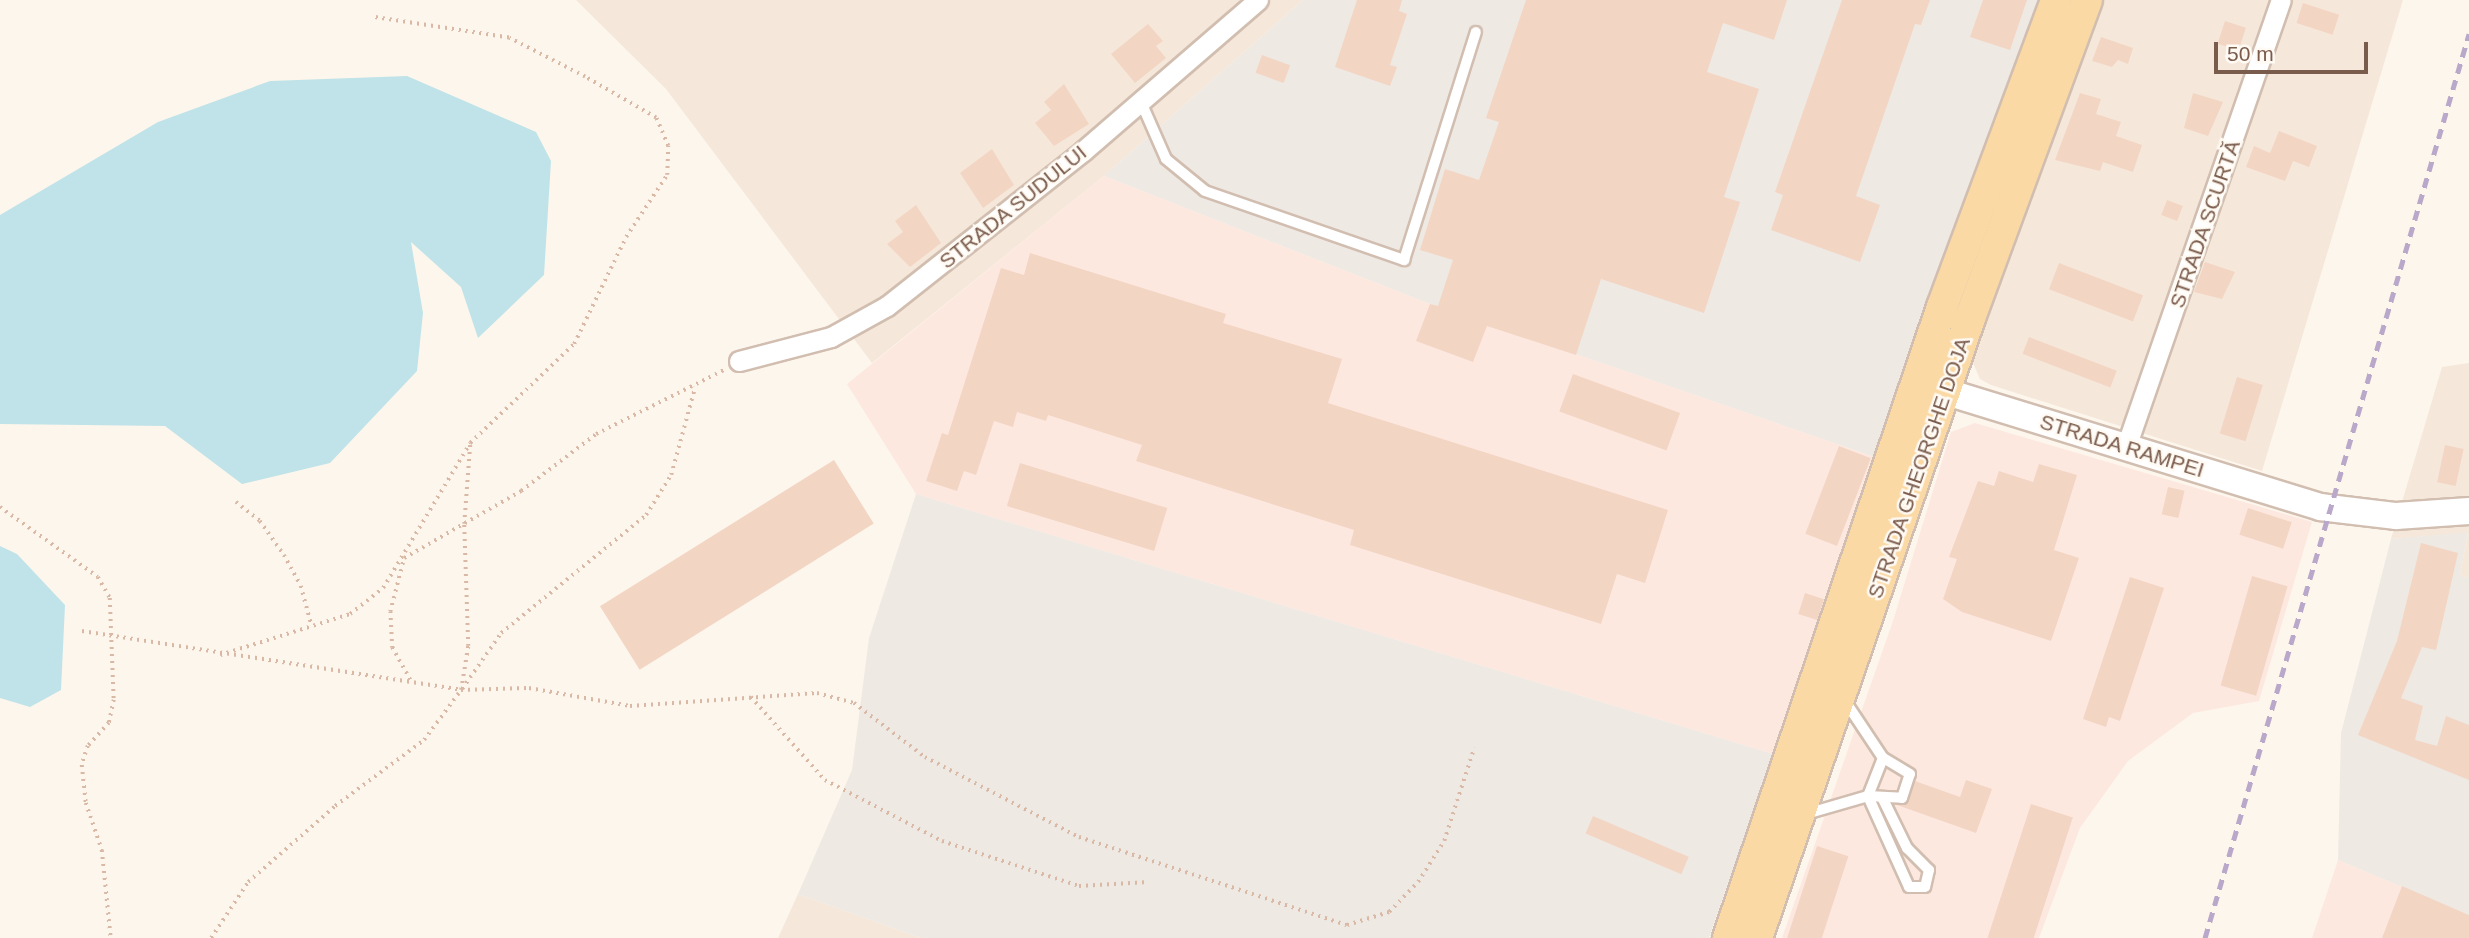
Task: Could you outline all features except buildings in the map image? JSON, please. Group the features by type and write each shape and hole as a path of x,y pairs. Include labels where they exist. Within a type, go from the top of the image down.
{"main road":[{"name":"STRADA GHEORGHE DOJA","path":"1728,938 1916,382 2056,0"},
{"name":"STRADA GHEORGHE DOJA","path":"1757,938 1946,392 2087,0"},
{"name":"STRADA RAMPEI","path":"1916,382 2330,508 2396,516 2469,511"}],"street":[{"name":"STRADA SUDULUI","path":"739,361 831,337 887,306 1141,102 1258,0"},
{"name":"STRADA SCURTĂ","path":"2126,447 2281,0"}],"lane":[{"path":"1141,102 1166,159 1205,191 1404,260 1476,32"},
{"path":"1799,816 1868,796 1902,797 1910,774 1883,758 1842,696"},
{"path":"1882,797 1907,848 1929,870 1925,887 1909,887 1868,796 1883,758"}],"path":[{"path":"218,656 311,623 350,614 383,588 404,558 470,443 574,344 626,237 667,175 668,146 656,118 509,38 372,17"},
{"path":"410,680 392,648 390,612 404,558 521,491 596,434 674,392 695,387 739,361"},
{"path":"211,938 248,882 335,806 424,740 501,633 646,515 671,475 695,387"},
{"path":"461,690 468,646 464,524 470,443"},
{"path":"236,502 260,521 284,555 301,586 311,623"},
{"path":"0,507 97,577 110,598 113,636 109,723 88,746 82,765 86,803 104,863 111,938"},
{"path":"82,631 218,656 410,680 461,690 529,688 630,706 817,693 854,703 925,757 1079,837 1347,925 1389,912 1419,881 1444,841 1474,748"},
{"path":"751,697 825,780 942,841 1079,886 1149,882"}],"shaded area":[{"path":"576,0 1303,0 1104,176 872,363 666,89"},
{"path":"1303,0 2038,0 1878,458 1430,304 1104,176"},
{"path":"2100,0 2403,0 2262,471 1991,385 1980,379 1970,356"},
{"path":"1104,176 1430,304 1878,458 1773,754 916,494 847,384"},
{"path":"2469,363 2469,578 2460,575 2468,533 2391,539 2442,367"},
{"path":"1975,423 2312,522 2259,701 2193,713 2128,761 2080,828 2039,938 1782,938 1893,621 1951,432"},
{"path":"916,494 1773,754 1709,938 921,938 798,894 852,770 869,638"},
{"path":"2468,532 2460,575 2469,578 2469,915 2338,860 2341,733 2391,539"},
{"path":"2338,860 2469,915 2469,938 2312,938"},
{"path":"798,894 921,938 778,938"}],"water":[{"path":"407,76 536,132 551,161 544,275 478,338 461,287 411,242 423,313 417,371 330,463 242,484 165,426 0,424 0,215 158,122 270,81"},
{"path":"0,546 17,554 65,605 61,690 30,707 0,698"}],"railway":[{"path":"2205,938 2469,34"}]}
